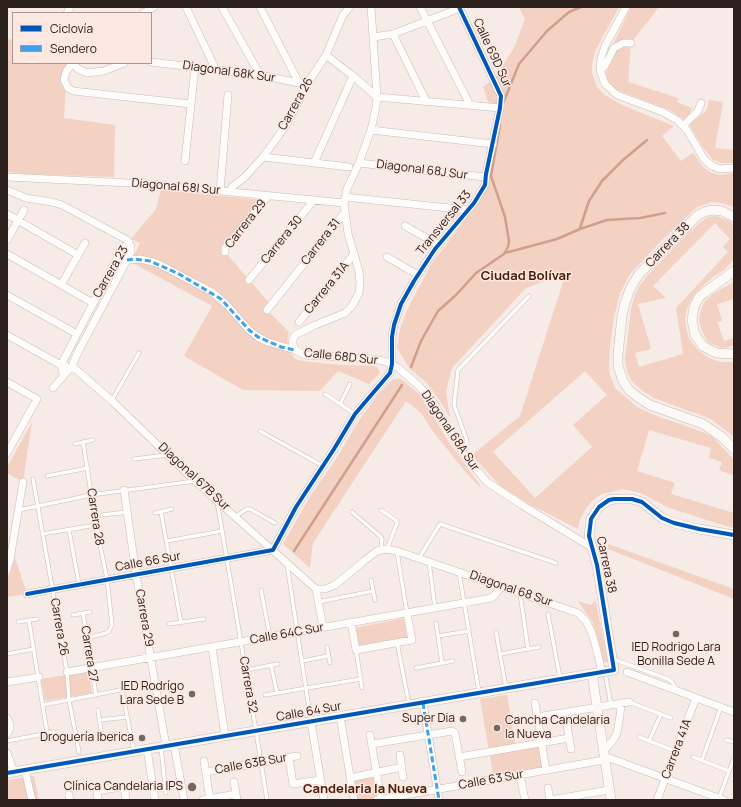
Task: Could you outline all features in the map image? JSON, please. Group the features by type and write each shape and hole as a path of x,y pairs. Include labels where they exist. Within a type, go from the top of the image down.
{"street":[{"path":"145,12 154,7"},
{"path":"186,7 216,70"},
{"path":"222,7 260,75"},
{"path":"260,7 303,84"},
{"name":"Carrera 26","path":"229,192 232,187 245,177 263,158 287,124 303,84 326,55 343,15 350,7"},
{"name":"Carrera 31","path":"267,310 345,212 345,200 349,183 359,163 371,130 377,97 372,7"},
{"path":"420,7 426,22 470,105"},
{"path":"373,37 393,34 426,22 460,7"},
{"name":"Calle 69D Sur","path":"460,7 501,96 500,108"},
{"path":"626,7 600,58 600,67 605,84 617,95 673,117 683,126 699,152 708,163 720,169 732,169"},
{"path":"393,34 426,101"},
{"path":"600,67 605,66 614,48 623,43 631,43"},
{"path":"326,55 377,97 500,108"},
{"name":"Diagonal 68K Sur","path":"152,62 260,75 303,84"},
{"path":"72,64 66,72 64,80 68,88 73,91 191,104"},
{"path":"74,64 78,69 87,73 104,71 122,64"},
{"path":"185,161 195,67"},
{"path":"314,163 353,76"},
{"path":"220,191 228,95"},
{"path":"683,126 694,116 700,108 701,103"},
{"name":"Transversal 33","path":"273,550 302,497 323,466 354,414 390,373 392,364 392,337 394,325 404,299 418,275 439,245 480,195 485,185 485,177 500,108"},
{"path":"371,130 493,144"},
{"path":"263,158 349,167"},
{"name":"Diagonal 68J Sur","path":"359,163 485,177"},
{"name":"Diagonal 68I Sur","path":"7,177 150,184 314,200 345,200 468,210"},
{"path":"7,190 26,198 62,205 129,242"},
{"name":"Carrera 29","path":"225,252 225,248 268,196"},
{"name":"Carrera 30","path":"249,280 314,200"},
{"path":"7,240 24,210"},
{"name":"Carrera 38","path":"734,217 722,211 714,210 698,215 636,278 627,296 622,316 618,360 623,381 634,394 644,402 703,424 722,437 734,449"},
{"path":"295,350 292,342 295,335 345,313 355,302 359,293 359,271 348,234 345,212"},
{"path":"7,214 78,255"},
{"path":"405,226 439,245"},
{"name":"Carrera 23","path":"53,388 63,374 72,366 78,352 128,260 132,249 129,242 122,249 62,365"},
{"path":"61,284 85,243"},
{"path":"7,254 93,303"},
{"name":"Carrera 31A","path":"300,322 354,254"},
{"path":"387,257 418,275"},
{"name":"Calle 68D Sur","path":"128,260 134,259 150,261 179,274 221,299 249,330 268,342 295,350 302,355 373,359 392,364"},
{"path":"734,271 699,297 694,307 692,320 693,330 697,339 705,348 716,353 734,354"},
{"path":"7,295 77,334"},
{"path":"7,335 62,365 72,366"},
{"name":"Diagonal 68A Sur","path":"392,364 410,376 430,399 463,453 492,486 592,547"},
{"path":"62,365 63,374"},
{"name":"Diagonal 67B Sur","path":"72,366 112,401 195,481 217,499 316,589"},
{"path":"7,382 37,399 7,453"},
{"path":"7,570 9,551 23,482"},
{"name":"Carrera 29","path":"124,490 136,574 167,746 184,800"},
{"name":"Carrera 38","path":"614,670 597,565 589,530 594,512 604,503 614,499 628,498 637,500 662,518 674,524 734,535"},
{"name":"Calle 66 Sur","path":"27,594 273,550"},
{"path":"323,627 316,589 325,589 335,585 374,553 384,550"},
{"name":"Diagonal 68 Sur","path":"384,550 397,551 429,561 575,611 582,616 589,626 604,675"},
{"name":"Calle 64C Sur","path":"67,672 492,598 502,586"},
{"path":"351,622 356,650 412,640 407,613"},
{"path":"212,647 225,736"},
{"name":"Calle 64 Sur","path":"10,772 560,679 592,674 604,675 614,670"},
{"path":"627,672 734,712"},
{"path":"592,674 611,800"},
{"path":"7,682 39,677"},
{"name":"Carrera 41A","path":"657,800 696,698"},
{"path":"423,702 439,800"},
{"path":"537,717 629,702"},
{"path":"535,703 546,770"},
{"path":"604,756 616,733 621,703"},
{"path":"340,716 354,800"},
{"path":"7,718 10,728 7,734"},
{"path":"311,722 324,800"},
{"path":"567,725 570,749"},
{"path":"372,744 452,731 455,733 462,772"},
{"path":"370,735 377,773 379,800"},
{"path":"459,757 569,738"},
{"path":"147,749 156,800"},
{"path":"7,753 10,772"},
{"path":"400,755 403,777"},
{"name":"Calle 63B Sur","path":"206,772 297,756"},
{"path":"604,756 665,780 722,799"},
{"name":"Calle 63 Sur","path":"379,800 546,770 604,756"},
{"path":"289,758 293,784 320,780"},
{"path":"204,761 208,800 236,797 234,782"},
{"path":"350,778 402,767"},
{"path":"25,770 32,800"},
{"path":"520,775 525,800"},
{"path":"98,800 96,791 122,787 124,788 126,800"},
{"path":"548,788 550,800 609,790"}],"lane":[{"path":"463,453 467,441 454,405 458,370 529,296"},
{"path":"112,401 139,352"},
{"path":"340,404 350,384"},
{"path":"325,394 354,414"},
{"path":"260,431 323,466"},
{"path":"75,444 93,440"},
{"name":"Carrera 28","path":"83,442 96,525 107,579 112,625 109,631 102,635 87,638"},
{"path":"134,459 168,454"},
{"path":"47,476 88,468"},
{"name":"Carrera 26","path":"33,479 67,672 69,700 79,752"},
{"path":"18,510 124,490 195,481"},
{"name":"Carrera 32","path":"217,499 267,800"},
{"path":"155,513 172,509"},
{"path":"236,516 247,509 250,509 275,523"},
{"path":"381,510 397,521 397,524 384,550"},
{"path":"102,515 128,511"},
{"path":"161,512 181,622"},
{"path":"352,512 380,536 384,550"},
{"path":"419,558 440,524 556,563"},
{"path":"42,534 96,525"},
{"path":"69,530 79,584"},
{"path":"167,541 222,531"},
{"path":"397,551 407,613"},
{"path":"429,561 435,608"},
{"path":"287,563 311,722"},
{"path":"458,571 479,693"},
{"path":"371,580 375,600"},
{"path":"261,590 270,637"},
{"path":"318,602 373,591"},
{"path":"520,592 528,649"},
{"path":"73,615 90,612"},
{"name":"Carrera 27","path":"83,613 96,695"},
{"path":"548,614 560,679"},
{"path":"169,624 204,618"},
{"path":"18,622 37,619"},
{"path":"29,621 47,732"},
{"path":"436,623 442,663"},
{"path":"438,636 469,631"},
{"path":"496,632 506,689"},
{"path":"397,642 409,705"},
{"path":"327,647 330,663"},
{"path":"500,654 539,648"},
{"path":"7,654 34,649"},
{"path":"356,650 362,688"},
{"path":"302,661 328,656"},
{"path":"612,659 668,679 672,682 676,690"},
{"path":"416,668 454,661"},
{"path":"246,670 278,664"},
{"path":"271,666 276,693"},
{"path":"604,675 611,705"},
{"path":"265,695 361,679"},
{"path":"43,704 120,690 122,691 134,751"},
{"path":"629,702 671,718"},
{"path":"702,760 721,707"},
{"path":"98,710 101,731"},
{"path":"649,741 661,714"},
{"path":"100,720 128,717"},
{"path":"7,741 47,732 54,732"},
{"path":"639,737 676,752"},
{"path":"726,740 734,742"},
{"path":"166,793 167,746"},
{"path":"693,757 729,770"},
{"path":"722,799 729,770 734,758"}],"shaded area":[{"path":"519,7 619,7 595,51 592,64 592,73 597,87 605,95 622,105 674,126 662,136 681,161 693,153 704,168 712,173 721,175 734,173 734,207 712,202 697,207 663,239 630,274 620,293 614,317 609,367 610,375 615,388 637,407 654,415 712,436 734,460 734,476 719,470 722,462 709,458 711,448 649,430 637,471 675,483 671,494 734,513 734,528 667,507 641,493 623,489 601,494 592,501 580,520 578,529 529,504 501,487 472,455 520,416 564,279 556,277 526,288 452,368 446,391 450,418 427,383 410,369 397,348 400,329 407,310 432,263 478,203 486,189 500,105 488,102 483,87 494,79 514,48 525,19","holes":["585,371 607,395 573,425 592,447 535,498 493,452"]},
{"path":"631,7 659,7 631,43 628,82 678,98 677,102 692,108 690,114 684,120 672,111 617,90 612,87 608,81 606,59"},
{"path":"12,39 12,64 71,64 69,67 66,85 64,118 115,125 114,177 7,172 7,40"},
{"path":"709,100 723,102 715,148 732,150 734,146 734,163 722,163 713,160 702,146 689,124 704,113 707,109"},
{"path":"161,190 264,200 225,252 271,305 267,310 289,332 287,343 291,354 295,359 302,361 374,366 377,367 380,373 369,384 338,371 320,391 243,390 184,356 212,306 131,262 140,243 131,239 156,209"},
{"path":"716,216 730,221 734,226 734,259 724,270 714,276 695,293 687,308 685,319 689,339 698,350 709,358 720,362 734,362 734,437 711,419 654,398 640,389 631,380 627,371 625,360 631,309 640,285 685,236 708,217","holes":["715,223 730,239 723,247 728,252 676,308 683,354 639,367 635,353 651,349 638,304 666,298 653,286"]},
{"path":"734,282 734,299 717,304 722,321 717,322 724,341 734,338 734,346 722,348 709,343 706,339 699,320 701,309 705,301 714,293"},
{"path":"401,379 419,394 449,442 484,491 468,475 431,429 422,414 406,401 313,543 310,568 283,544 311,495 338,456 356,425 378,394 392,380"},
{"path":"32,422 23,482 7,473 7,467"},
{"path":"608,544 734,589 734,599 608,549"},
{"path":"15,558 27,594 7,597 7,580"},
{"path":"595,598 608,662 603,662 593,623 578,601 591,605 595,601"},
{"path":"404,618 407,637 359,646 355,628"},
{"path":"89,671 92,693 45,701 41,679"},
{"path":"507,695 516,747 541,743 546,770 494,779 480,699"},
{"path":"377,773 377,800 354,800 350,778"},
{"path":"34,776 39,800 7,800 7,780"}],"waterway":[{"path":"504,101 519,64 547,31 569,12 581,7"},
{"path":"411,367 421,341 438,311 456,295 476,273 504,254 508,247 509,241 505,217 491,176 500,125"},
{"path":"580,228 589,201 602,181 623,160 647,140"},
{"path":"505,253 557,239 607,220 640,218 665,213"},
{"path":"294,551 402,385"}],"marked path":[{"path":"127,260 134,259 150,261 179,274 221,299 249,330 258,337 281,347 295,350"},
{"path":"423,703 439,800"}],"cycle path":[{"path":"27,594 273,550 296,507 355,414 390,373 392,364 392,337 394,325 401,304 414,281 435,249 474,203 485,185 501,96 459,7"},
{"path":"7,773 614,670 597,565 589,536 591,519 599,507 609,500 632,499 642,502 662,518 674,523 734,535"}],"place":[{"name":"IED Rodrigo Lara Bonilla Sede A","path":"676,634"},
{"name":"IED Rodrígo Lara Sede B","path":"192,694"},
{"name":"Super Dia","path":"463,719"},
{"name":"Cancha Candelaria la Nueva","path":"497,728"},
{"name":"Droguería Iberica","path":"142,738"},
{"name":"Clínica Candelaria IPS","path":"192,787"}],"district":[{"name":"Ciudad Bolívar","path":"526,276"},
{"name":"Candelaria la Nueva","path":"365,789"}]}
